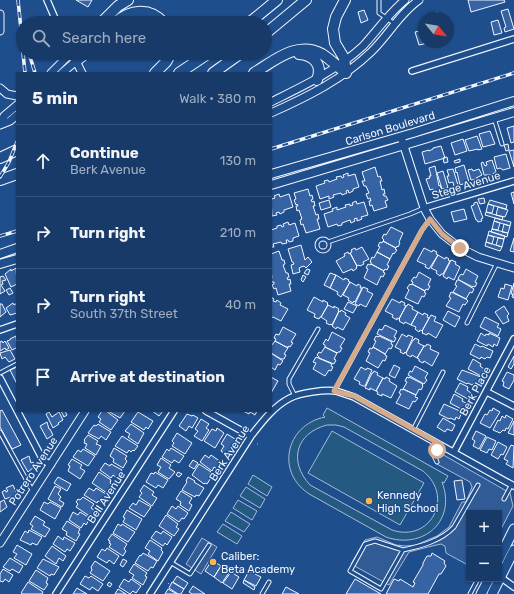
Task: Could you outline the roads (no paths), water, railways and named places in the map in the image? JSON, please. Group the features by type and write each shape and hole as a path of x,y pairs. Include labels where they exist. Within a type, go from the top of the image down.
{"highway":[{"path":"108,16 118,6 128,0"},
{"path":"258,16 277,0"},
{"path":"272,28 306,0"},
{"path":"341,64 342,54 335,43 333,30 336,17 345,0"},
{"path":"124,16 130,12 140,11 155,16"},
{"path":"256,72 289,52 308,50 322,54 341,64 346,73"},
{"path":"271,63 295,55 309,56 315,60 319,67 317,80"},
{"path":"155,72 167,60"},
{"path":"180,72 198,60"},
{"path":"214,72 231,60"},
{"path":"0,159 16,151"},
{"path":"0,159 16,154"},
{"path":"0,180 16,174"}],"main road":[{"name":"Carlson Boulevard","path":"272,174 514,101"},
{"name":"Carlson Boulevard","path":"272,185 514,112"},
{"path":"0,254 16,248"},
{"path":"0,264 16,259"},
{"path":"502,553 514,529"},
{"path":"502,573 514,550"},
{"path":"481,594 487,582"},
{"path":"492,594 498,582"}],"street":[{"path":"47,0 55,16"},
{"path":"272,102 317,80 341,64 362,46 405,0"},
{"path":"272,113 294,103 346,73 372,51 408,8 419,0"},
{"path":"0,14 0,31"},
{"path":"412,71 514,39"},
{"path":"52,72 68,60"},
{"path":"63,72 70,60"},
{"path":"75,60 81,72"},
{"path":"0,88 7,94 16,96"},
{"path":"0,124 4,116 16,106"},
{"path":"0,124 10,121 16,116"},
{"path":"401,136 424,208 430,219 442,234 460,248 478,257 514,268"},
{"name":"Stege Avenue","path":"424,208 514,181"},
{"path":"0,330 16,324"},
{"name":"Berk Place","path":"454,452 514,339"},
{"path":"1,382 16,407"},
{"name":"Berk Avenue","path":"272,412 290,398 312,392 334,391 354,396 513,485"},
{"path":"487,392 514,406"},
{"path":"19,412 43,460 51,465"},
{"name":"Potrero Avenue","path":"0,543 84,412"},
{"name":"Bell Avenue","path":"56,594 173,412"},
{"path":"208,412 251,436"},
{"name":"Berk Avenue","path":"150,594 251,436 271,412"},
{"path":"502,578 514,587"}],"lane":[{"path":"379,0 379,13 395,24"},
{"path":"494,118 502,144"},
{"path":"328,242 329,248 327,251 322,252 319,250 317,246 319,241 325,239 328,242 424,208"},
{"path":"334,391 418,237 430,219"},
{"path":"468,323 497,263"},
{"path":"295,396 288,379 318,329"},
{"path":"0,373 16,365"},
{"path":"413,430 443,372"},
{"path":"0,432 33,492"},
{"path":"437,462 434,456 440,444"},
{"path":"403,550 381,588 350,571 365,544 375,541 403,550 428,544 448,533 454,527 478,484"},
{"path":"504,499 513,485"},
{"path":"170,562 190,574 209,545"},
{"path":"262,594 269,582"},
{"path":"470,594 476,582"}],"railway":[{"path":"18,0 20,16"},
{"path":"24,60 25,72"},
{"path":"31,60 35,72"},
{"path":"272,149 514,73"},
{"path":"0,177 9,162 16,144"},
{"path":"0,236 16,231"}],"place":[{"name":"Kennedy High School","path":"369,501"},
{"name":"Caliber: Beta Academy","path":"213,562"}]}
